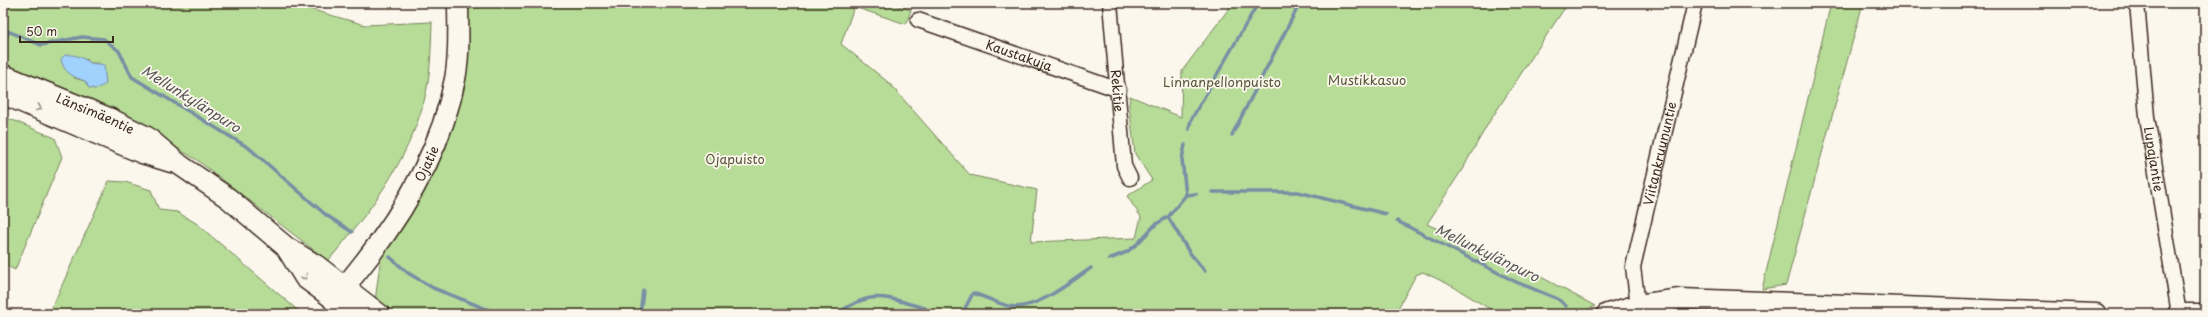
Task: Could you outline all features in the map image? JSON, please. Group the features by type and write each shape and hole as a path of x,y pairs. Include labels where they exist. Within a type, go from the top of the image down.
{"street":[{"name":"Ojatie","path":"338,293 364,264 393,223 430,158 449,107 456,78 458,52 458,3"},
{"name":"Rekitie","path":"1110,3 1119,90 1124,166 1130,178"},
{"name":"Viitankruununtie","path":"1638,305 1633,267 1695,3"},
{"name":"Lupajantie","path":"2137,3 2146,117 2179,314"},
{"name":"Kaustakuja","path":"918,20 1119,90"},
{"name":"Länsimäentie","path":"3,75 111,119 148,137 180,165 228,198 286,247 316,264 354,314"},
{"name":"Länsimäentie","path":"3,94 142,153 180,165"},
{"name":"Länsimäentie","path":"338,293 379,314"},
{"path":"1608,314 1638,305 1680,299 1874,310 2096,314"},
{"path":"2179,314 2205,314"}],"green space":[{"path":"3,3 289,3 365,25 432,22 428,82 417,124 408,146 385,186 372,205 328,261 197,160 152,133 3,67","holes":["86,59 89,63 99,63 89,88 85,81 74,78"]},
{"name":"Ojapuisto","path":"498,3 889,3 911,10 906,24 854,7 841,44 889,83 970,175 1037,190 1031,242 1136,238 1141,217 1127,196 1152,180 1135,154 1129,105 1130,96 1181,117 1182,71 1233,3 1568,3 1489,122 1463,168 1427,224 1541,277 1595,306 1576,314 1498,314 1452,286 1423,272 1416,275 1395,314 395,314 375,301 381,256 427,184 466,10"},
{"path":"1831,3 1863,3 1786,285 1762,289"},
{"path":"3,116 55,138 62,157 15,270 3,264"},
{"path":"109,181 125,182 151,190 159,210 177,212 196,223 302,314 49,314"}],"water":[{"path":"65,55 75,55 91,63 104,65 106,84 96,89 89,88 85,81 76,78 66,71 61,59"}],"waterway":[{"path":"1189,129 1191,120 1258,3"},
{"path":"1232,135 1300,3"},
{"name":"Mellunkylänpuro","path":"3,29 41,45 82,37 104,39 119,51 132,77 249,148 326,215 352,232"},
{"path":"3,46 8,32 6,32"},
{"path":"1185,145 1182,159 1186,195"},
{"name":"Mellunkylänpuro","path":"1212,192 1298,192 1386,214"},
{"name":"Mellunkylänpuro","path":"1109,259 1127,252 1137,244 1156,224 1168,217 1186,195 1196,194"},
{"path":"1168,217 1189,252 1205,271"},
{"name":"Mellunkylänpuro","path":"1397,221 1516,282 1558,299 1566,306"},
{"name":"Mellunkylänpuro","path":"390,257 408,273 433,288 499,314"},
{"name":"Mellunkylänpuro","path":"962,314 973,293 1008,306 1018,307 1029,305 1063,288 1091,268"},
{"path":"640,314 643,290"},
{"name":"Mellunkylänpuro","path":"837,314 850,306 871,298 890,299 925,308 928,314"}],"park label":[{"name":"Mustikkasuo","path":"1367,80"},
{"name":"Linnanpellonpuisto","path":"1222,82"}]}
